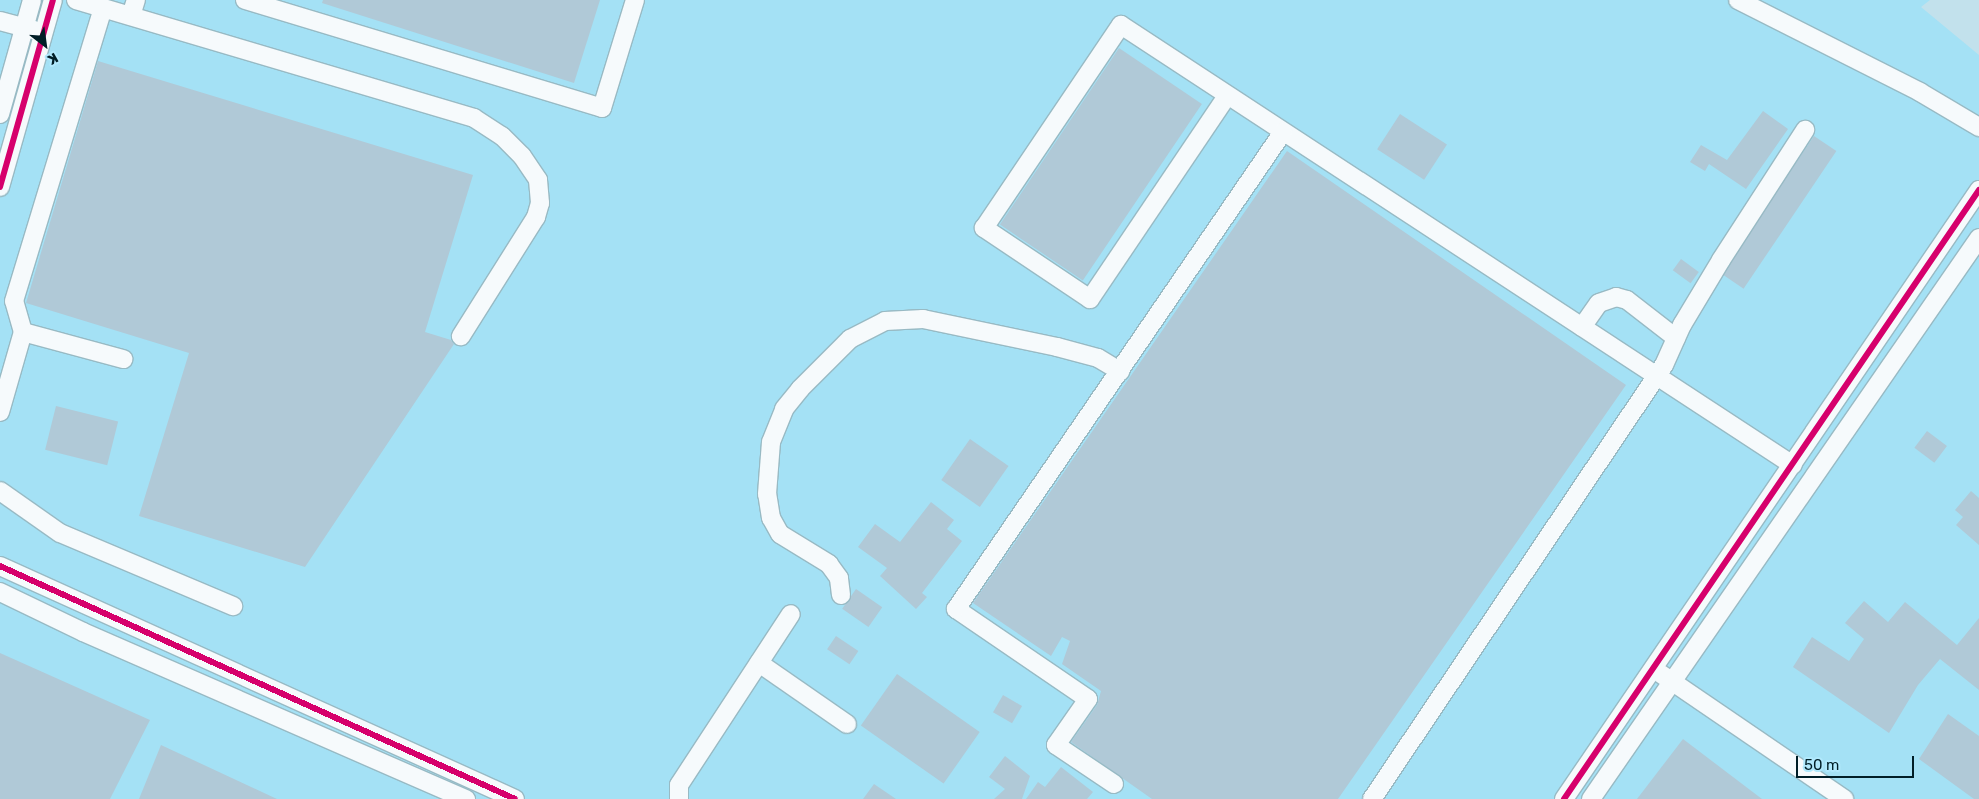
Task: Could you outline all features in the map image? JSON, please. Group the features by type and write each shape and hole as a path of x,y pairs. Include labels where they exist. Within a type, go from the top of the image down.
{"street":[{"path":"0,114 32,0"},
{"path":"0,187 54,0"},
{"path":"76,0 103,8 133,8 474,118 513,145 538,180 541,196 538,210 461,336"},
{"path":"245,0 602,108 635,0"},
{"path":"1738,0 1920,92 1979,127"},
{"path":"0,412 23,332 14,301 103,8"},
{"path":"0,21 44,33"},
{"path":"1227,96 1090,299 984,228 1121,25 1793,465"},
{"path":"1372,799 1656,376 1716,267 1805,130"},
{"path":"1114,784 1056,745 1088,699 956,609 1283,132"},
{"path":"1564,799 1979,190"},
{"path":"1591,799 1671,680 1979,238"},
{"path":"1582,327 1599,303 1616,297 1627,300 1676,338"},
{"path":"841,595 839,578 829,564 780,534 772,518 767,494 771,442 784,409 800,389 850,339 885,321 923,319 1057,347 1098,358 1120,371"},
{"path":"23,332 123,359"},
{"path":"0,491 60,533 232,606"},
{"path":"0,566 480,792 515,799"},
{"path":"0,592 83,632 466,799"},
{"path":"679,799 679,785 791,614"},
{"path":"759,663 848,724"},
{"path":"1654,669 1844,799"}],"shaded area":[{"path":"0,0 1930,0 1921,7 1979,55 1979,799 0,799"}],"building":[{"path":"323,0 600,0 574,83 322,3"},
{"path":"1119,48 1202,104 1083,281 1000,225"},
{"path":"98,61 473,175 425,332 451,340 454,344 305,567 139,516 189,353 26,303"},
{"path":"1763,111 1788,129 1746,189 1709,164 1705,171 1690,162 1701,145 1727,160"},
{"path":"1400,114 1447,144 1424,180 1377,149"},
{"path":"1814,136 1836,151 1744,289 1721,274"},
{"path":"1287,151 1626,385 1338,799 1152,799 1071,742 1097,705 1101,691 1062,664 1070,641 1062,637 1051,656 973,603"},
{"path":"1681,259 1699,272 1691,283 1673,270"},
{"path":"56,406 118,421 107,465 45,450"},
{"path":"1927,431 1947,446 1934,463 1914,448"},
{"path":"970,439 1009,466 980,507 941,480"},
{"path":"1971,491 1979,498 1979,545 1956,525 1963,517 1955,510"},
{"path":"931,502 954,520 947,529 962,541 922,593 927,597 916,609 880,576 887,568 858,547 875,524 900,542"},
{"path":"856,589 882,607 868,627 842,609"},
{"path":"1864,601 1888,622 1905,602 1957,645 1979,618 1979,690 1940,659 1918,685 1889,733 1793,667 1812,637 1849,661 1864,639 1845,623"},
{"path":"836,636 858,651 849,664 827,649"},
{"path":"0,653 150,720 110,799 0,799"},
{"path":"897,674 980,732 944,784 861,726"},
{"path":"1003,695 1022,706 1012,723 993,712"},
{"path":"1948,714 1979,736 1979,799 1974,799 1919,759"},
{"path":"1683,739 1762,799 1637,799"},
{"path":"161,745 277,799 139,799"},
{"path":"1005,756 1030,776 1022,799 994,799 1005,789 989,777"},
{"path":"1061,767 1093,792 1087,799 1026,799 1038,782 1045,787"},
{"path":"874,784 896,799 863,799"}],"cycle path":[{"path":"0,187 53,0"},
{"path":"1564,799 1979,190"},
{"path":"0,566 515,799"}]}
